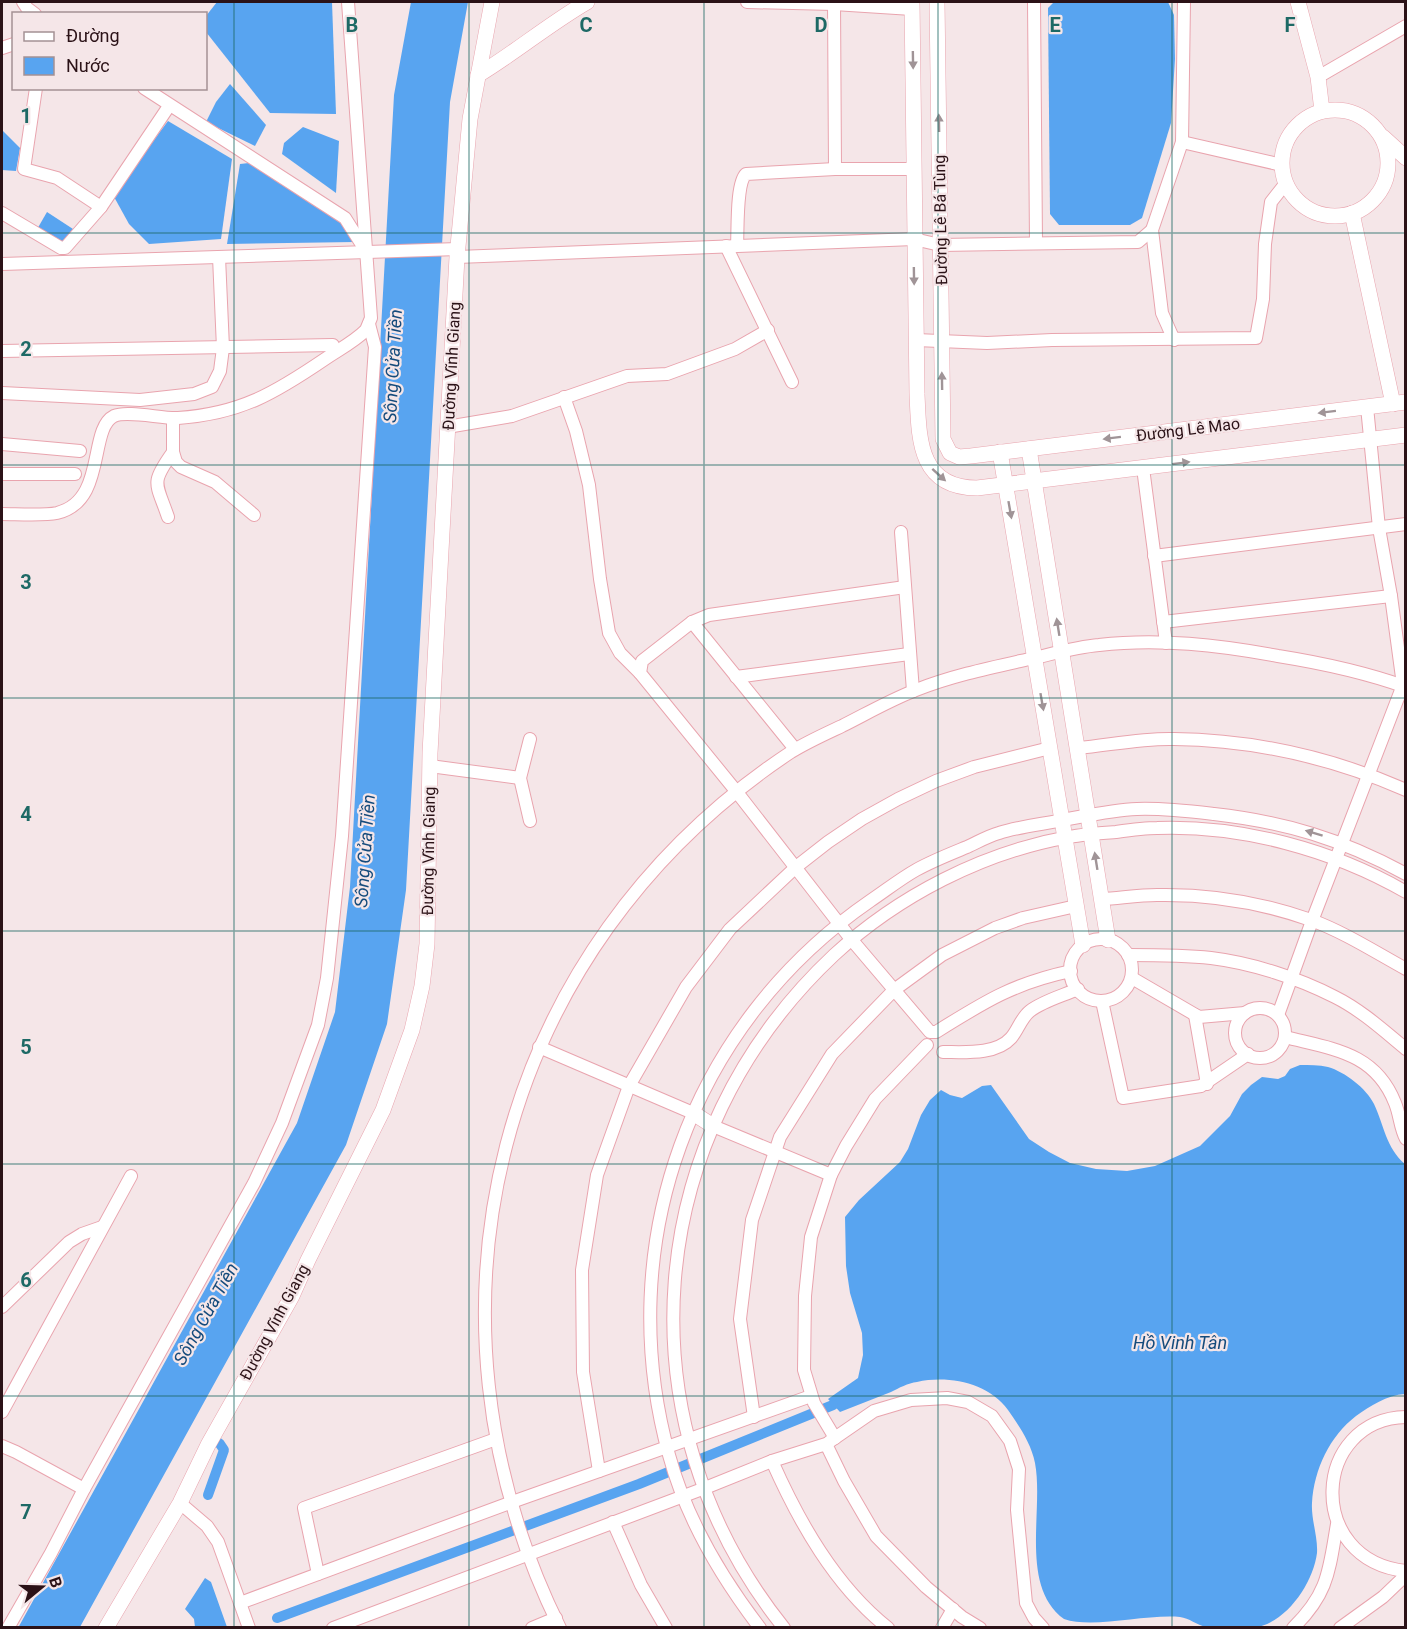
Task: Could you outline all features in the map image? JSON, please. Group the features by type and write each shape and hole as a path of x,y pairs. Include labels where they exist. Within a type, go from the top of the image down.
{"street":[{"path":"2,514 57,513 74,504 91,482 104,426 115,416 173,418 214,414 254,401 270,394 362,335 371,318 372,252 348,2"},
{"name":"Đường Vĩnh Giang","path":"106,1628 180,1503 208,1445 292,1296 383,1110 412,1030 422,986 427,944 430,766 447,427 453,252 470,119 492,2"},
{"path":"478,75 509,56 556,20 587,2"},
{"path":"747,2 912,5"},
{"name":"Đường Lê Bá Tùng","path":"937,2 943,439 950,453 958,457 970,456"},
{"path":"1034,2 1036,243"},
{"path":"1174,340 1162,312 1152,230 1182,142 1184,2"},
{"path":"1298,2 1318,76 1322,111"},
{"path":"834,3 835,169"},
{"name":"Đường Lê Bá Tùng","path":"912,5 919,438 925,459 936,474 957,486 977,489"},
{"path":"1318,76 1406,26"},
{"path":"36,90 24,169 57,178 101,207"},
{"path":"147,90 345,218 372,252"},
{"path":"2,213 64,249 101,207 169,106"},
{"path":"1381,135 1387,151 1389,168 1376,199 1361,210 1344,216 1326,216 1309,210 1295,198 1286,183 1282,165 1284,147 1292,131 1305,118 1322,111 1339,109 1355,113 1370,122 1406,159"},
{"path":"1182,142 1282,165"},
{"path":"792,382 731,245 742,177 744,175 835,169 913,169"},
{"path":"916,340 987,343 1256,338 1263,299 1265,244 1271,202 1286,183"},
{"path":"1352,213 1399,403"},
{"path":"2,264 372,252 453,252 914,239 940,244 1138,242 1152,230"},
{"path":"2,393 140,400 194,394 212,387 220,371 223,348 219,257"},
{"path":"8,1628 254,1183 282,1124 318,1025 327,978 342,836 375,347 369,324"},
{"path":"447,427 500,419 627,376 667,375 735,349 768,330"},
{"path":"2,351 333,345"},
{"path":"564,398 576,431 589,485 609,633 620,653 640,673 736,791 851,939 928,1031 934,1033 980,1004 1011,988 1039,978 1071,971"},
{"name":"Đường Lê Mao","path":"970,456 1399,403"},
{"path":"1278,1015 1368,774 1404,686 1379,528 1367,407"},
{"path":"173,418 173,452 178,465 215,482 254,515"},
{"name":"Đường Lê Mao","path":"977,489 1406,435"},
{"path":"2,444 80,451"},
{"path":"1029,449 1108,940"},
{"path":"168,517 156,477 173,452"},
{"path":"1000,452 1083,945"},
{"path":"1143,468 1166,643"},
{"path":"2,474 75,474"},
{"path":"1154,556 1406,524"},
{"path":"902,532 913,691"},
{"path":"640,673 642,661 692,622 718,613 905,587"},
{"path":"1163,622 1390,596"},
{"path":"692,622 795,749"},
{"path":"532,1628 558,1623 513,1507 496,1439 486,1373 484,1306 488,1240 501,1163 515,1110 539,1047 568,989 602,933 642,881 687,834 736,791 795,749 913,691 963,675 1062,650 1102,644 1208,644 1339,666 1404,686"},
{"path":"736,677 909,654"},
{"path":"1078,748 1173,738 1269,748 1315,758 1368,774 1406,790"},
{"path":"530,740 520,777 530,821"},
{"path":"599,1471 583,1372 582,1270 597,1175 629,1086 692,978 730,928 796,867 828,842 898,799 975,767 1050,748"},
{"path":"430,766 520,777"},
{"path":"760,1628 740,1602 709,1550 684,1496 668,1453 653,1373 651,1304 653,1259 659,1221 673,1167 693,1113 720,1059 754,1009 794,963 839,923 917,869 999,833 1089,815 1136,809 1183,810 1254,818 1313,833 1342,843 1406,874"},
{"path":"784,1628 763,1602 730,1547 703,1482 690,1445 677,1386 672,1324 676,1261 687,1200 706,1140 733,1083 766,1030 806,982 851,939 890,910 932,885 985,861 1022,848 1065,838 1158,828 1218,831 1278,841 1336,859 1406,892"},
{"path":"1102,899 1157,895 1205,896 1256,905 1312,921 1362,944 1406,969"},
{"path":"754,1417 740,1319 753,1220 780,1137 832,1054 894,990 925,966 968,940 1023,918 1076,906"},
{"path":"1099,939 1108,940 1117,944 1128,955 1132,968 1128,987 1113,999 1102,1001 1085,996 1077,989 1071,971 1076,952 1083,945 1099,939"},
{"path":"1128,955 1213,958 1290,979 1335,997 1371,1021 1406,1049"},
{"path":"1131,978 1199,1017 1245,1013 1262,1008 1278,1015 1284,1025 1285,1037 1280,1048 1270,1055 1259,1058 1248,1054 1239,1046 1236,1034 1238,1023 1245,1013"},
{"path":"943,1053 980,1051 1006,1043 1032,1009 1077,989"},
{"path":"1102,1001 1123,1098 1207,1084 1248,1054"},
{"path":"1195,1015 1207,1084"},
{"path":"1285,1037 1352,1054 1379,1075 1395,1103 1406,1139"},
{"path":"927,1045 875,1099 831,1175 811,1237 805,1296 804,1370 812,1400 829,1425 831,1441 844,1481 876,1536 926,1587 953,1610 980,1628"},
{"path":"539,1047 693,1113 713,1126 831,1175"},
{"path":"2,1412 131,1176"},
{"path":"2,1307 69,1242 82,1234 102,1227"},
{"path":"651,1304 674,1303"},
{"path":"337,1627 527,1548 613,1522 684,1496 703,1482 831,1441 874,1411 911,1400 947,1398 968,1402 992,1416 1010,1441 1019,1469 1017,1510 1026,1603 1034,1618 1043,1628"},
{"path":"240,1603 513,1507 599,1471 668,1453 754,1417 812,1400"},
{"path":"1340,1628 1383,1598 1406,1573 1384,1567 1365,1557 1348,1542 1337,1524 1332,1502 1335,1470 1352,1441 1369,1428 1389,1419 1406,1417"},
{"path":"318,1574 304,1508 496,1439"},
{"path":"2,1446 84,1489"},
{"path":"772,1461 788,1497 838,1578 888,1628"},
{"path":"180,1503 213,1533 249,1628"},
{"path":"613,1522 641,1585 666,1628"},
{"path":"1293,1628 1315,1605 1329,1575 1337,1524"},
{"path":"942,1628 953,1610"}],"water":[{"path":"217,2 332,2 336,114 270,113 207,33 207,15"},
{"name":"Sông Cửa Tiền","path":"411,2 468,2 450,102 406,890 387,1024 346,1145 80,1627 18,1628 297,1123 335,1012 350,887 394,95"},
{"path":"1054,2 1168,2 1174,15 1175,59 1171,123 1142,218 1130,225 1059,225 1050,214 1048,8"},
{"path":"230,84 266,125 255,146 206,122 216,102"},
{"path":"168,121 232,159 221,239 149,244 129,224 113,195"},
{"path":"303,127 339,141 336,193 282,154 284,143"},
{"path":"2,130 20,148 16,171 2,170"},
{"path":"249,163 314,200 343,221 355,242 227,244 240,164"},
{"path":"47,212 73,229 70,239 62,243 36,231"},
{"name":"Hồ Vinh Tân","path":"1300,1065 1328,1067 1354,1081 1374,1104 1386,1136 1394,1151 1405,1164 1405,1394 1385,1399 1361,1412 1338,1433 1331,1443 1320,1466 1313,1490 1312,1509 1317,1547 1314,1565 1303,1590 1286,1611 1276,1619 1252,1628 1229,1628 1206,1627 1180,1617 1151,1617 1104,1622 1076,1622 1064,1619 1050,1605 1037,1568 1037,1482 1033,1456 1028,1442 1000,1401 979,1387 942,1380 910,1383 840,1412 828,1399 858,1378 863,1355 862,1333 850,1293 846,1266 845,1217 859,1200 900,1162 908,1149 921,1115 930,1100 941,1090 962,1098 982,1086 991,1085 1029,1139 1049,1152 1070,1163 1096,1169 1127,1171 1155,1166 1200,1146 1230,1116 1242,1094 1251,1085 1262,1077 1278,1079 1285,1076 1290,1069"},
{"path":"205,1578 211,1582 227,1627 195,1627 194,1619 185,1609"}],"waterway":[{"path":"277,1618 639,1484 833,1405"},
{"path":"208,1495 224,1450 215,1440"}]}
